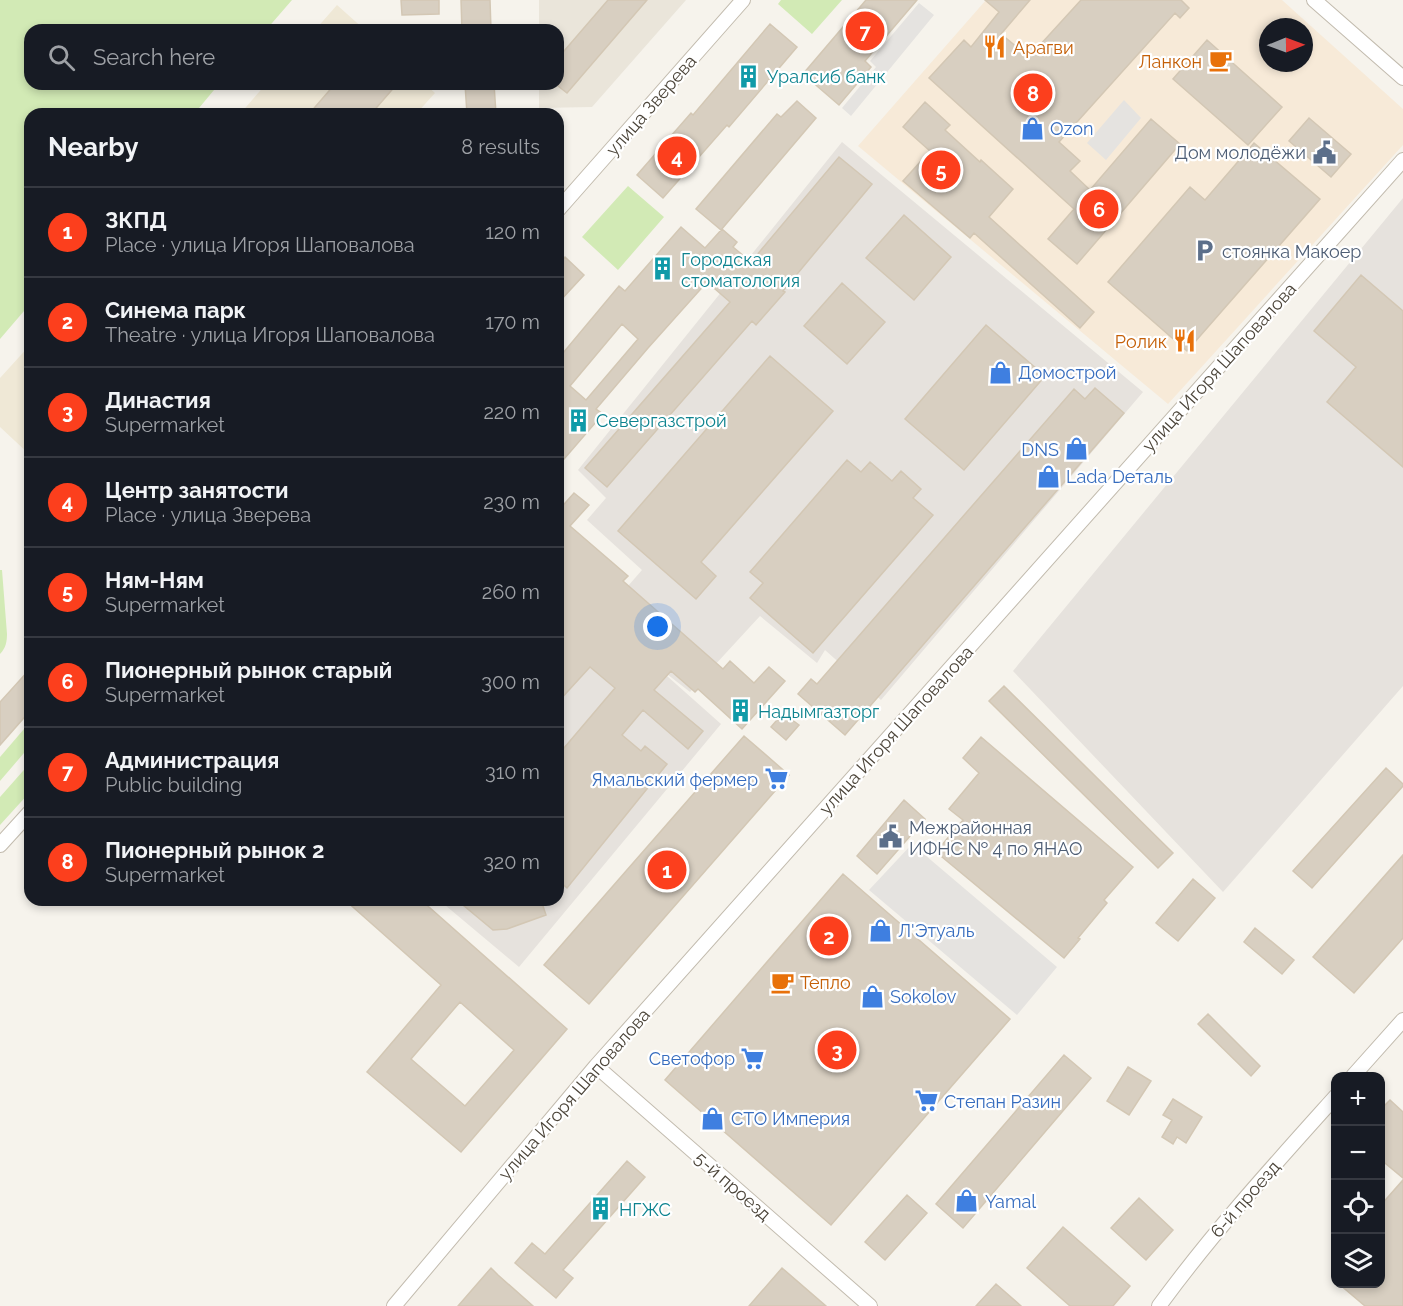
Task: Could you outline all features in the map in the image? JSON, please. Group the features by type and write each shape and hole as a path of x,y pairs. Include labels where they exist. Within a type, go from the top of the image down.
{"street":[{"name":"улица Зверева","path":"564,203 743,0"},
{"path":"1314,0 1403,78"},
{"name":"улица Игоря Шаповалова","path":"394,1306 596,1066 1403,160"},
{"path":"0,845 24,819"},
{"path":"1357,1072 1403,1020"},
{"name":"5-й проезд","path":"596,1066 870,1306"},
{"name":"6-й проезд","path":"1159,1306 1245,1198 1331,1101"}],"shaded area":[{"path":"539,0 686,0 592,107 539,108 539,90 564,90 564,24 539,24"},
{"path":"986,0 1282,0 1302,18 1259,18 1259,72 1313,72 1313,28 1403,109 1403,145 1168,404 858,146"},
{"path":"919,3 934,15 851,116 842,108 876,67 870,61"},
{"path":"337,5 358,24 320,24"},
{"path":"261,90 432,90 435,93 421,108 245,108"},
{"path":"1124,100 1141,118 1106,160 1087,143"},
{"path":"842,142 1143,392 881,700 825,650 817,663 760,616 690,692 649,660 721,724 519,967 446,906 564,906 564,587 600,618 642,570 587,520 606,498 578,470"},
{"path":"1403,198 1403,686 1223,892 1013,671"},
{"path":"24,352 24,449 0,427 0,378"},
{"path":"912,844 1057,967 1017,1015 869,890"}],"green space":[{"path":"0,0 292,0 271,24 24,24 24,90 214,90 199,108 24,108 24,311 0,339"},
{"path":"781,0 842,0 812,34 778,4"},
{"path":"628,186 664,217 618,270 582,237"},
{"path":"0,570 2,570 7,634 6,644 0,654"},
{"path":"24,729 24,753 0,781 0,757"},
{"path":"24,770 24,799 0,825 0,797"}],"building":[{"path":"401,0 439,0 439,14 402,15"},
{"path":"461,0 490,0 491,24 462,24"},
{"path":"608,0 647,0 567,93 563,90 564,51"},
{"path":"866,0 917,0 865,61 871,67 839,105 803,74"},
{"path":"985,0 1030,0 1001,34 1029,57 1081,0 1181,0 1189,8 1180,18 1175,13 1059,142 1080,161 1070,171 1090,190 1151,119 1180,144 1077,264 1048,239 1074,209 929,78 964,40 971,47 999,12"},
{"path":"770,24 797,47 729,127 727,125 663,198 637,175 691,113 693,115"},
{"path":"1207,40 1282,107 1248,145 1173,79"},
{"path":"330,90 392,90 376,108 314,108"},
{"path":"465,90 494,90 496,108 467,108"},
{"path":"797,101 816,118 721,230 696,209 777,114 781,117"},
{"path":"925,102 950,125 945,130 1013,189 989,217 1094,312 1080,328 974,233 970,238 903,181 930,151 903,127"},
{"path":"1309,118 1351,154 1331,177 1289,141"},
{"name":"стоянка Макоер","path":"1254,143 1320,199 1187,351 1108,282 1190,187 1205,200"},
{"path":"839,157 872,184 783,291 785,292 756,325 752,321 607,487 585,468 730,302 707,282 596,409 603,414 564,459 564,352 619,286 625,291 681,227 705,248 722,229 737,242 733,247 751,262","holes":["622,324 638,339 586,400 570,386"]},
{"path":"904,215 951,257 914,300 866,258"},
{"path":"564,258 584,275 564,297"},
{"path":"1361,275 1403,311 1403,467 1327,402 1356,367 1314,331"},
{"path":"842,283 885,322 847,364 804,326"},
{"path":"986,325 1045,376 964,470 905,419"},
{"path":"770,356 833,411 701,562 716,576 696,599 618,531"},
{"path":"1095,388 1124,413 845,735 798,694 811,679 817,684 1074,389 1085,399"},
{"path":"847,460 861,472 870,462 892,481 901,471 921,489 913,498 933,515 813,653 750,598 763,583 750,572"},
{"path":"574,493 589,505 570,526 628,576 623,581 723,669 730,661 754,683 769,667 785,681 742,729 698,689 695,692 671,671 654,690 703,731 688,749 643,710 622,735 641,751 645,746 667,764 567,888 564,885 564,748 615,688 590,667 564,695 564,504"},
{"path":"24,676 24,718 0,745 0,702"},
{"path":"1004,686 1173,853 1158,868 989,701"},
{"path":"783,713 799,725 786,740 771,727"},
{"path":"744,736 789,775 589,1004 544,965"},
{"path":"981,737 1133,867 1104,900 1107,903 1064,958 936,852 963,820 949,809 979,773 963,758"},
{"path":"1386,768 1403,786 1312,888 1293,871"},
{"name":"Межрайонная ИФНС № 4 по ЯНАО","path":"904,800 925,819 877,874 857,856"},
{"path":"1403,855 1403,938 1354,993 1313,957"},
{"path":"843,874 1010,1019 831,1225 665,1080"},
{"path":"1193,879 1215,898 1178,941 1156,923"},
{"path":"352,906 428,906 567,1029 461,1152 367,1072 441,985","holes":["460,1002 514,1050 465,1106 411,1059"]},
{"path":"464,906 543,906 546,915 507,929 493,930"},
{"path":"1255,928 1294,960 1282,974 1244,942"},
{"path":"1208,1014 1260,1066 1251,1076 1198,1024"},
{"path":"1064,1055 1091,1078 963,1228 936,1204"},
{"path":"1128,1067 1151,1081 1129,1115 1107,1101"},
{"path":"1173,1099 1202,1117 1186,1143 1177,1137 1173,1144 1162,1137 1172,1120 1163,1115"},
{"path":"1390,1100 1403,1112 1403,1178 1385,1163 1385,1105"},
{"path":"627,1161 645,1177 563,1270 573,1278 556,1298 515,1263 532,1243 545,1254"},
{"path":"1403,1180 1403,1306 1365,1306 1344,1288 1385,1288 1385,1200"},
{"path":"907,1195 927,1213 885,1260 865,1242"},
{"path":"1139,1198 1173,1230 1146,1260 1111,1228"},
{"path":"1063,1227 1130,1286 1113,1306 1070,1306 1027,1268"},
{"path":"491,1268 498,1275 533,1306 458,1306"},
{"path":"782,1268 826,1306 749,1306"},
{"path":"996,1284 1021,1306 976,1306"}],"place":[{"name":"Администрация","path":"865,31"},
{"name":"Арагви","path":"995,47"},
{"name":"Ланкон","path":"1220,61"},
{"name":"Уралсиб банк","path":"749,76"},
{"name":"Пионерный рынок 2","path":"1033,93"},
{"name":"Ozon","path":"1032,128"},
{"name":"Дом молодёжи","path":"1324,152"},
{"name":"Центр занятости","path":"677,156"},
{"name":"Ням-Ням","path":"941,170"},
{"name":"Пионерный рынок старый","path":"1099,209"},
{"name":"стоянка Макоер","path":"1204,251"},
{"name":"Городская стоматология","path":"663,269"},
{"name":"Ролик","path":"1185,341"},
{"name":"Домострой","path":"1000,372"},
{"name":"Севергазстрой","path":"578,420"},
{"name":"DNS","path":"1077,449"},
{"name":"Lada Dеталь","path":"1048,476"},
{"name":"Надымгазторг","path":"740,711"},
{"name":"Ямальский фермер","path":"776,779"},
{"name":"Межрайонная ИФНС № 4 по ЯНАО","path":"891,837"},
{"name":"ЗКПД","path":"667,870"},
{"name":"Л'Этуаль","path":"880,930"},
{"name":"Синема парк","path":"829,936"},
{"name":"Тепло","path":"782,982"},
{"name":"Sokolov","path":"872,996"},
{"name":"Династия","path":"837,1050"},
{"name":"Светофор","path":"753,1058"},
{"name":"Степан Разин","path":"926,1101"},
{"name":"СТО Империя","path":"713,1118"},
{"name":"Yamal","path":"967,1201"},
{"name":"НГЖС","path":"601,1209"}]}
